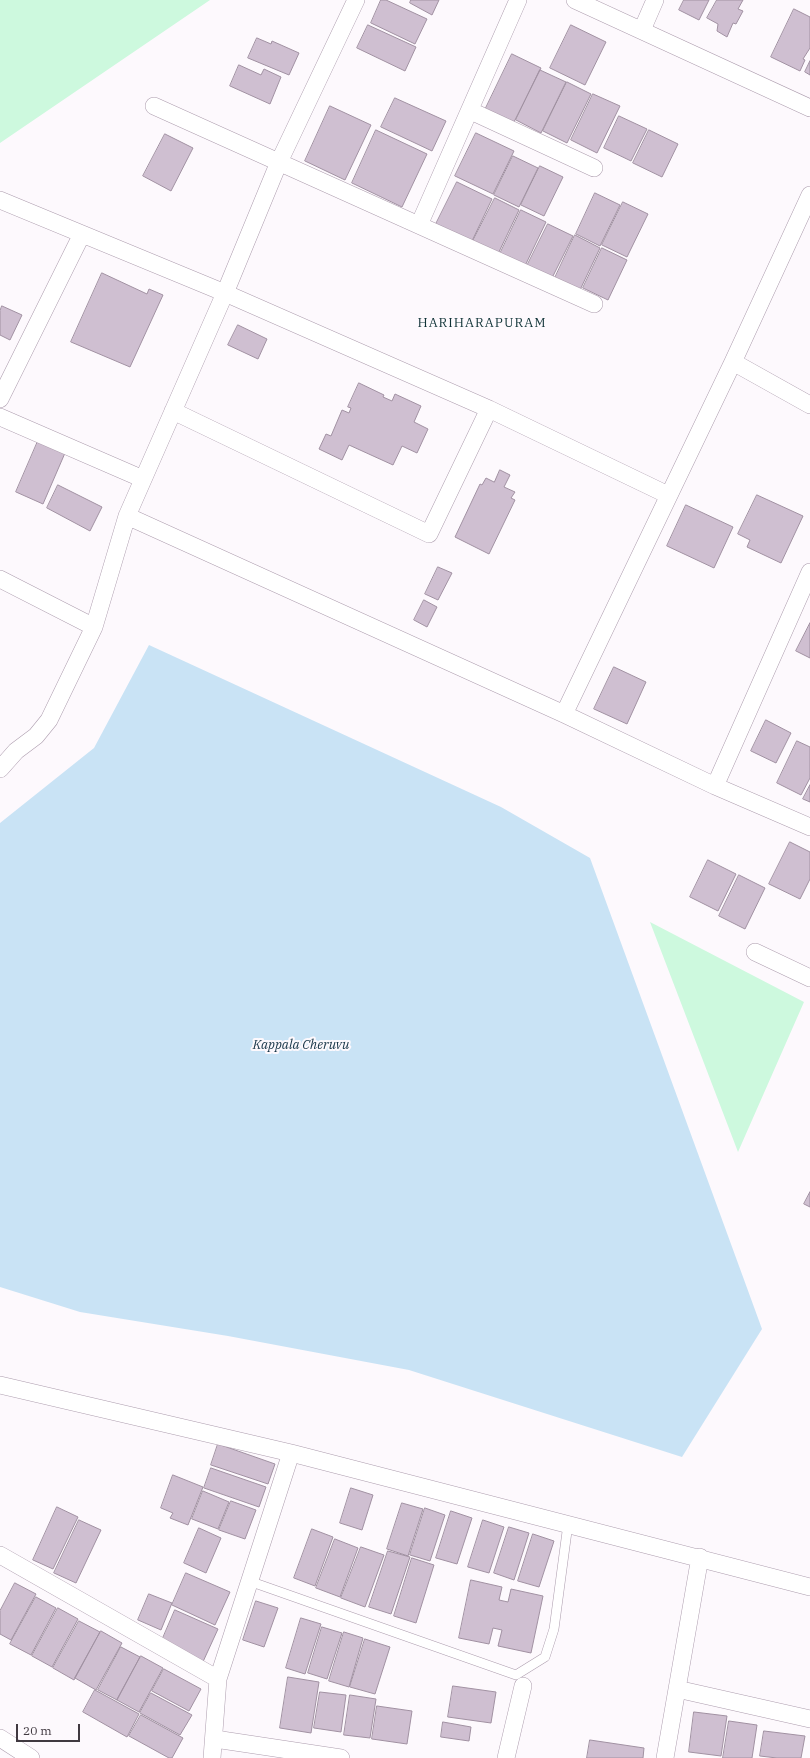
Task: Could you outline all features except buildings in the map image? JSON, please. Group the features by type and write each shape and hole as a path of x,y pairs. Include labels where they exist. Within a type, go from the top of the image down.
{"street":[{"path":"0,769 6,752 36,736 48,720 94,626 127,516 225,293 279,162 356,0"},
{"path":"419,225 471,111 518,0"},
{"path":"575,0 810,108"},
{"path":"642,30 655,0"},
{"path":"154,106 594,304"},
{"path":"471,111 594,168"},
{"path":"564,714 733,362 810,195"},
{"path":"0,200 225,293 489,409 668,495"},
{"path":"0,400 82,234"},
{"path":"733,362 810,404"},
{"path":"173,411 429,534 489,409"},
{"path":"0,417 143,479"},
{"path":"127,516 564,714 715,786 810,827"},
{"path":"715,786 810,572"},
{"path":"0,579 94,626"},
{"path":"755,952 810,978"},
{"path":"0,1385 291,1453 810,1587"},
{"path":"212,1758 215,1739 218,1679 291,1453"},
{"path":"0,1555 218,1679"},
{"path":"665,1758 700,1558"},
{"path":"506,1758 523,1686"},
{"path":"677,1689 810,1719"},
{"path":"0,1738 31,1758"},
{"path":"215,1739 341,1758"}],"lane":[{"path":"249,1581 516,1675 545,1657 554,1629 568,1524"}],"green space":[{"path":"0,0 210,0 0,143"},
{"path":"650,922 804,1002 738,1152"}],"water":[{"name":"Kappala Cheruvu","path":"149,645 501,807 590,858 762,1329 682,1457 409,1370 228,1336 80,1312 0,1287 0,823 94,748"}],"district":[{"name":"HARIHARAPURAM","path":"482,323"}]}
